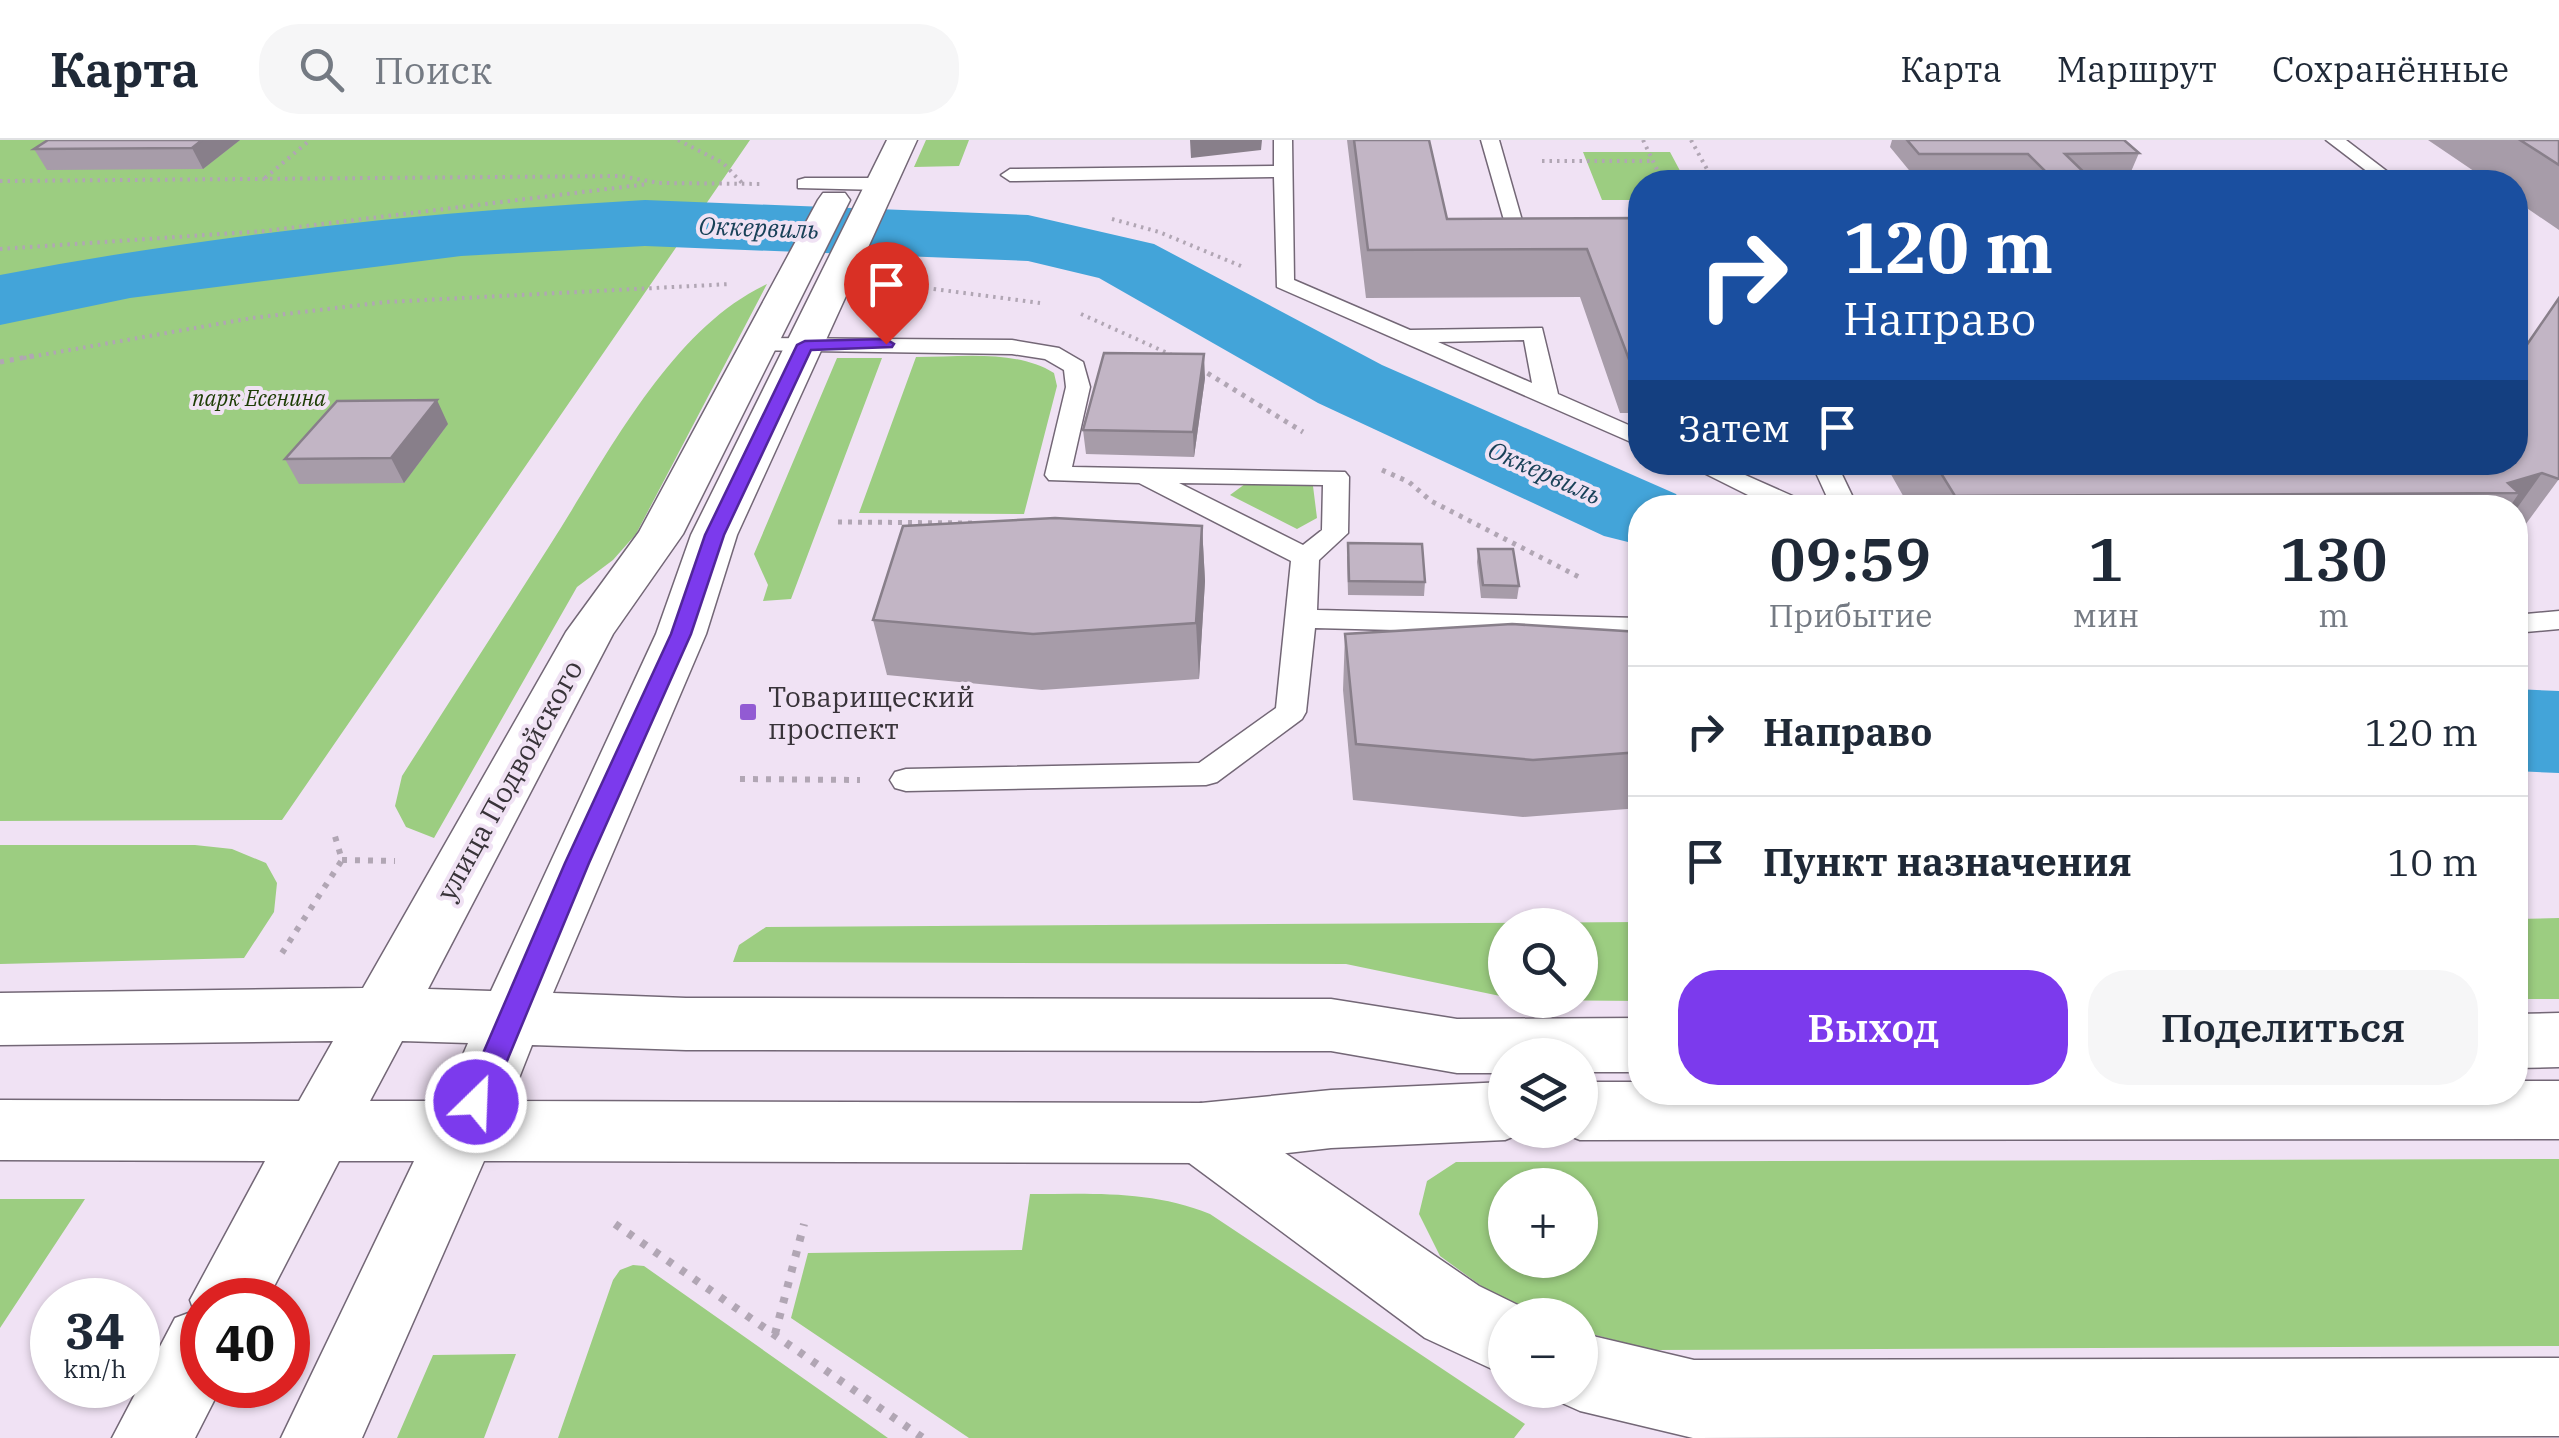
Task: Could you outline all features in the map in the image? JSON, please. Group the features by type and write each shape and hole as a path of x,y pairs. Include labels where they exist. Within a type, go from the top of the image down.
{"street":[{"path":"878,190 902,140"},
{"path":"840,189 858,155"},
{"name":"улица Подвойского","path":"320,1438 464,1130 577,863 681,634 782,345 800,266 840,189"},
{"name":"улица Подвойского","path":"240,1278 590,632 660,534 782,345 842,268 878,190"},
{"path":"0,1019 382,1014 686,1024 1331,1025 1457,1046 1628,1045"},
{"path":"2528,1041 2559,1040"},
{"path":"1598,1111 1801,1105"},
{"path":"2155,1105 2559,1110"},
{"path":"0,1130 1202,1132 1331,1119 1488,1113"},
{"path":"1202,1132 1452,1312 1488,1330"},
{"path":"1598,1376 1694,1400 2559,1397"},
{"path":"152,1438 180,1386"}],"lane":[{"path":"1284,140 1284,283 1628,434"},
{"path":"1490,140 1516,230 1569,231"},
{"path":"2335,140 2376,170"},
{"path":"1010,175 1284,172"},
{"path":"805,184 878,190"},
{"path":"1404,336 1534,334 1547,398"},
{"path":"782,345 1012,347 1051,353 1076,367 1078,387 1058,475 1336,477 1335,532 1305,557 1291,712 1206,774 906,780"},
{"path":"1723,475 1768,495"},
{"path":"1143,476 1305,557"},
{"path":"1302,620 1628,626"},
{"path":"2528,623 2559,620"}],"path":[{"path":"264,179 310,140"},
{"path":"678,140 723,163 743,184"},
{"path":"1643,140 1657,170"},
{"path":"1692,140 1708,170"},
{"path":"1586,161 1652,160"},
{"path":"0,181 622,176 659,183"},
{"path":"0,248 265,231 659,183 805,184"},
{"path":"1103,217 1158,232 1284,283"},
{"path":"889,283 1040,303"},
{"path":"0,362 204,325 340,306 456,296 738,284"},
{"path":"1076,313 1178,358"},
{"path":"1194,366 1305,434"},
{"path":"1374,466 1588,582"},
{"path":"838,522 991,523"},
{"path":"740,779 906,780"},
{"path":"279,958 342,860 334,833"},
{"path":"342,860 400,861"},
{"path":"615,1224 923,1438"},
{"path":"775,1335 804,1224"}],"green space":[{"name":"парк Есенина","path":"0,140 750,140 282,820 0,821"},
{"path":"926,140 969,140 959,166 914,167"},
{"path":"1583,152 1670,152 1680,170 1628,170 1628,200 1602,200"},
{"path":"767,284 636,534 613,560 577,587 434,838 406,827 395,806 402,776 618,436 670,363 700,332 732,305"},
{"path":"916,357 1005,357 1054,373 1057,386 1024,514 859,513"},
{"path":"837,358 882,358 791,599 763,601 768,585 754,554"},
{"path":"1245,484 1313,486 1317,518 1297,529 1230,495"},
{"path":"0,845 195,845 232,849 266,863 277,883 274,912 244,958 0,964"},
{"path":"2559,918 2559,999 2528,999 2528,919"},
{"path":"1598,922 1628,922 1628,1001 1598,1001"},
{"path":"1488,923 1488,993 1346,964 733,962 739,945 766,927"},
{"path":"2559,1159 2559,1346 1653,1350 1598,1336 1598,1298 1505,1298 1484,1288 1440,1256 1419,1214 1427,1181 1456,1162"},
{"path":"1030,1194 1143,1197 1188,1206 1210,1214 1488,1399 1488,1408 1501,1408 1525,1424 1514,1438 969,1438 791,1318 808,1253 1022,1250"},
{"path":"0,1199 85,1199 30,1278 0,1328"},
{"path":"644,1266 888,1438 558,1438 613,1280 620,1270"},
{"path":"516,1354 484,1438 397,1438 433,1355"}],"building":[{"path":"48,140 202,140 192,148 34,149"},
{"path":"1354,140 1429,140 1447,219 1628,218 1628,357 1587,249 1368,250"},
{"path":"1907,140 2124,140 2139,153 2065,154 2082,170 2044,170 2028,154 1919,154"},
{"path":"2520,140 2559,140 2559,165"},
{"path":"2559,298 2559,479 2542,473 2508,483 2519,493 1954,495 1942,475 2528,475 2528,343"},
{"path":"1104,353 1204,354 1193,432 1083,430"},
{"path":"437,400 391,458 285,459 337,401"},
{"path":"1055,518 1202,526 1196,623 1033,634 873,620 903,526"},
{"path":"1348,543 1422,544 1425,582 1349,581"},
{"path":"1478,549 1513,549 1519,586 1483,585"},
{"path":"1512,624 1628,631 1628,753 1533,760 1356,744 1345,634"}],"waterway":[{"name":"Оккервиль","path":"0,300 130,274 461,233 645,223 1028,238 1126,261 1350,384 1628,510"},
{"name":"Оккервиль","path":"2528,731 2559,732"}],"place":[{"name":"Товарищеский проспект","path":"748,712"}],"route":[{"path":"476,1102 577,863 681,634 714,535 805,345 886,344"}]}
